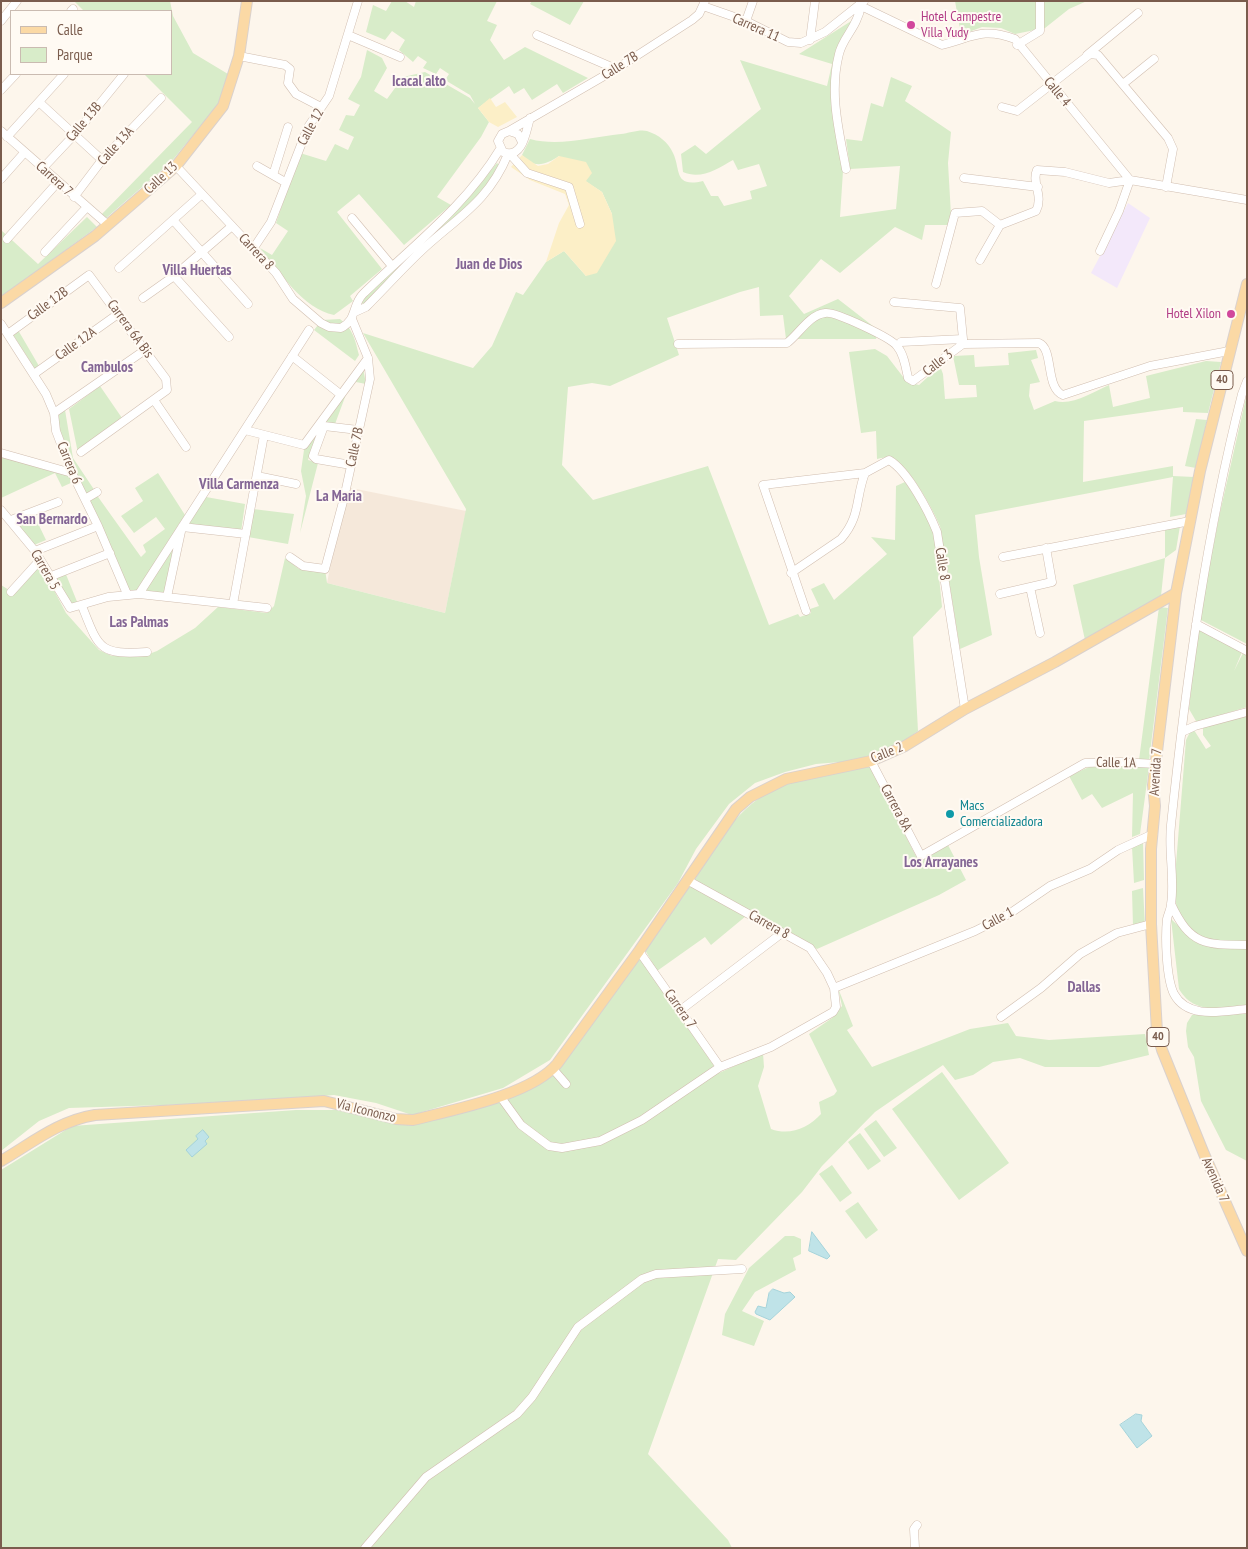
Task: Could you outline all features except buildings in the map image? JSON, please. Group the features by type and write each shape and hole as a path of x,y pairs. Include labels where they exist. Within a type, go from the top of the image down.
{"main road":[{"name":"Calle 13","path":"1,303 108,225 176,166 223,106 238,56 246,1"},
{"name":"Avenida 7","path":"1247,284 1229,351 1190,521 1176,593 1156,764 1151,924 1157,1032 1162,1050 1204,1154 1247,1251"},
{"name":"Calle 2","path":"640,949 736,809 750,797 786,780 871,761 905,746 966,709 1056,662 1176,593"},
{"name":"Vía Icononzo","path":"1,1161 50,1130 70,1121 95,1115 324,1101 396,1119 413,1120 500,1096 519,1089 553,1069 640,949"}],"street":[{"path":"1,21 16,1"},
{"name":"Calle 12","path":"253,249 271,222 308,127 329,96 358,1"},
{"path":"746,21 753,1"},
{"path":"810,40 816,1"},
{"path":"1017,44 1040,32 1040,1"},
{"name":"Carrera 11","path":"704,4 746,21 788,42 801,43 810,40"},
{"name":"Calle 7B","path":"509,131 616,69 692,20 704,4"},
{"path":"810,40 863,4"},
{"path":"846,169 834,102 839,53 859,20 863,4"},
{"name":"Calle 4","path":"863,4 942,45 982,32 1000,33 1015,39 1017,44 1130,180"},
{"path":"1002,107 1017,111 1138,13"},
{"path":"348,35 400,57"},
{"path":"537,35 616,69"},
{"path":"1051,84 1090,54 1098,54 1168,138 1173,149 1166,187"},
{"path":"238,56 285,65 290,69 288,83 292,90 321,107"},
{"path":"1123,84 1154,59"},
{"path":"1,90 15,75"},
{"path":"4,134 39,102 63,75"},
{"name":"Calle 13B","path":"43,168 76,134 123,75"},
{"name":"Calle 13A","path":"74,196 102,160 160,98"},
{"path":"39,102 76,134 102,160"},
{"path":"354,316 366,307 420,252 482,198 502,169 509,154 519,150 530,118"},
{"path":"273,175 288,127"},
{"path":"354,316 358,299 446,218 465,198 500,149 499,137 509,131 518,134 522,142"},
{"name":"Carrera 7","path":"4,134 108,225"},
{"path":"500,149 509,154 527,173 546,181 569,187 580,224"},
{"path":"1,178 24,153"},
{"name":"Carrera 8","path":"176,166 276,274 293,299 313,318 329,327 341,328 354,316"},
{"path":"257,166 285,182"},
{"path":"980,260 1000,225 1036,211 1040,202 1034,176 1037,170 1041,169 1064,172 1109,183 1130,180 1247,200"},
{"path":"964,178 1038,187"},
{"path":"1100,251 1119,211 1130,180"},
{"path":"8,239 58,182"},
{"path":"120,268 202,194"},
{"path":"45,252 86,207"},
{"path":"936,284 955,213 982,211 1000,225"},
{"path":"352,218 392,266"},
{"path":"173,220 248,304"},
{"path":"143,298 174,276 232,226"},
{"name":"Carrera 6A Bis","path":"89,276 145,350 168,385 167,390 154,400"},
{"name":"Calle 12B","path":"8,334 89,276"},
{"path":"174,276 229,337"},
{"path":"894,302 960,308 964,341 901,342"},
{"name":"Calle 3","path":"678,344 787,344 812,319 825,313 837,314 892,341 902,354 908,378 912,381 964,341 1043,345 1054,387 1058,393 1063,395 1150,366 1229,351"},
{"name":"Calle 12A","path":"34,374 118,314"},
{"name":"Calle 7B","path":"290,558 303,566 325,569 370,379 368,358 354,316"},
{"name":"Carrera 6","path":"1,324 34,374 54,413 56,431 72,473 98,526 127,594"},
{"path":"139,594 309,330"},
{"path":"54,413 145,350"},
{"path":"292,356 340,394"},
{"path":"245,430 304,444 368,358"},
{"path":"1247,381 1237,413 1221,482 1196,624 1170,827 1172,904 1167,920 1167,953 1174,993 1188,1007 1204,1012 1247,1009"},
{"path":"80,452 154,400 186,447"},
{"path":"351,465 316,459 313,456 324,426 358,430"},
{"path":"233,604 264,435"},
{"path":"1,453 72,473"},
{"name":"Calle 8","path":"865,473 889,460 899,466 930,514 938,532 966,709"},
{"path":"791,573 841,539 847,532 855,519 859,488 865,473 762,485 791,573 806,611"},
{"path":"257,476 296,484"},
{"path":"85,498 97,492"},
{"path":"11,520 58,502"},
{"name":"Carrera 5","path":"1,510 35,551 49,578 70,608 82,606"},
{"path":"1003,557 1190,521"},
{"path":"35,551 98,526"},
{"path":"182,527 246,534"},
{"path":"167,597 182,527"},
{"path":"1000,594 1052,582 1046,548"},
{"path":"49,578 110,553"},
{"path":"11,592 40,560"},
{"path":"1030,588 1040,633"},
{"path":"147,652 113,653 102,647 92,630 82,606 127,594 139,594 267,608"},
{"path":"1196,624 1247,651"},
{"path":"1182,732 1195,726 1247,712"},
{"name":"Carrera 8A","path":"871,761 921,856"},
{"name":"Calle 1A","path":"921,856 1085,763 1156,764"},
{"name":"Calle 1","path":"834,988 976,931 1009,914 1050,886 1090,869 1118,850 1153,834"},
{"name":"Carrera 8","path":"687,880 810,948 827,973 834,988"},
{"path":"1172,904 1187,932 1194,937 1206,943 1247,946"},
{"path":"1001,1017 1041,988 1080,954 1117,933 1151,924"},
{"path":"682,1009 782,933"},
{"name":"Carrera 7","path":"640,949 720,1067"},
{"path":"500,1096 521,1125 549,1146 562,1148 600,1141 642,1120 720,1067 771,1047 833,1012 836,1007 834,988"},
{"path":"553,1069 566,1084"},
{"path":"365,1548 426,1477 518,1414 532,1397 578,1327 642,1279 656,1274 742,1268"},
{"path":"915,1548 914,1529 917,1524"}],"shaded area":[{"path":"1128,203 1150,218 1117,288 1091,273"},
{"path":"346,487 466,511 445,613 327,583"}],"green space":[{"path":"74,1 170,1 172,10 83,10"},
{"path":"392,1 405,1 414,7 416,1 497,1 487,21 497,25 490,40 504,60 525,47 588,78 563,93 557,84 532,100 524,88 514,94 509,86 478,108 489,122 481,137 437,197 451,205 404,245 359,194 337,212 382,269 350,296 353,301 334,315 312,305 292,288 260,248 272,255 288,231 276,223 300,153 326,161 335,144 348,150 354,137 339,130 346,115 354,116 360,105 348,99 361,77 367,50 382,58 387,68 374,91 387,99 403,77 425,72 470,98 475,104 470,95 445,80 449,74 440,68 436,74 423,68 427,62 418,56 413,62 399,50 405,40 392,31 385,40 366,32 373,5 386,11"},
{"path":"532,1 584,1 570,25 530,4"},
{"path":"955,1 1087,1 1069,9 1045,28 1015,34 1001,28 982,27 961,35"},
{"path":"172,11 193,53 228,74 220,102 171,162 105,219 101,215 192,122 145,75 172,75"},
{"path":"856,18 835,52 837,54 832,102 843,171 840,217 896,209 900,166 850,169 846,139 862,141 871,103 883,107 891,77 912,86 905,101 951,132 948,163 951,215 949,225 925,225 922,240 895,227 840,273 821,259 789,296 804,314 838,299 878,330 876,339 786,339 783,315 760,316 759,287 667,318 679,355 610,386 592,383 568,387 562,465 593,500 708,466 769,625 798,614 800,617 811,613 810,609 819,606 811,589 824,583 834,600 887,554 871,537 895,540 896,486 905,482 929,517 935,536 942,607 913,637 918,731 901,743 868,756 852,761 816,764 785,772 755,783 729,804 696,849 678,883 550,1060 503,1088 412,1115 376,1103 334,1095 261,1102 69,1108 39,1121 1,1151 1,585 9,590 38,560 66,613 99,650 112,656 149,654 157,651 195,628 218,607 267,613 274,606 285,558 299,569 325,569 327,583 445,613 466,509 363,333 473,368 492,346 516,292 523,295 546,262 564,251 586,276 612,214 602,192 585,181 559,156 549,162 540,164 535,164 526,159 522,155 530,139 564,142 647,131 669,145 682,179 687,182 703,181 711,196 718,196 724,206 752,199 750,191 767,186 759,164 738,170 733,160 709,172 696,175 683,172 681,154 695,145 706,154 761,109 740,60 827,86 832,64 799,54"},
{"path":"497,163 501,167 479,197 364,305 359,300 414,247 448,220"},
{"path":"87,217 97,227 1,297 1,230 38,264"},
{"path":"340,319 351,331 355,339 359,355 355,361 314,330 322,320"},
{"path":"18,330 39,366 35,369 12,333"},
{"path":"875,349 887,356 907,382 919,385 940,366 943,374 945,399 977,397 976,385 959,385 953,356 974,355 975,367 1009,365 1008,353 1036,350 1038,358 1031,360 1040,382 1030,384 1029,396 1034,410 1055,401 1068,402 1075,400 1109,385 1113,407 1150,398 1146,376 1206,361 1221,362 1208,413 1183,412 1183,407 1084,421 1083,482 1173,466 1173,476 1194,477 1186,514 1170,517 1173,477 975,515 979,557 992,635 960,649 940,526 937,519 919,487 896,460 889,457 877,459 876,431 861,433 849,352"},
{"path":"362,362 366,384 351,381 335,424 328,422 319,427 308,460 318,463 300,533 306,496 301,471 305,443"},
{"path":"100,386 122,418 78,453 69,409"},
{"path":"1247,393 1247,644 1199,619 1219,517"},
{"path":"65,410 73,458 95,491 85,496 62,438 56,414"},
{"path":"1196,419 1207,420 1196,468 1185,466"},
{"path":"1,455 72,475 75,481 62,487 55,473 1,498"},
{"path":"158,473 185,515 137,590 129,590 87,499 96,494 141,557 146,552 143,545 165,529 156,517 134,533 121,516 143,501 135,488"},
{"path":"206,497 245,504 241,532 186,525"},
{"path":"253,509 294,514 288,544 248,537"},
{"path":"33,513 46,540 34,545 15,522"},
{"path":"1180,526 1176,550 1165,558 1165,527"},
{"path":"178,536 167,591 164,594 143,591"},
{"path":"1165,558 1161,596 1085,640 1073,585"},
{"path":"65,572 78,604 71,607 53,579"},
{"path":"1159,607 1168,608 1149,761 1139,760"},
{"path":"1197,629 1242,652 1234,671 1243,653 1247,655 1247,707 1196,721 1189,709"},
{"path":"1247,714 1247,943 1206,938 1196,934 1181,918 1174,889 1186,740 1190,732 1194,730 1206,749 1211,746 1203,735 1203,726"},
{"path":"869,765 919,862 948,845 966,880 939,895 817,949 695,880 722,836 746,809 759,798 774,789 790,783"},
{"path":"1089,767 1149,767 1140,834 1132,837 1133,793 1102,808 1092,794 1082,800 1069,776"},
{"path":"1143,842 1144,880 1134,883 1132,847"},
{"path":"691,885 746,916 711,945 705,937 657,971 645,950"},
{"path":"1143,888 1145,926 1133,926 1132,891"},
{"path":"1171,919 1187,934 1247,948 1247,1006 1209,1008 1192,1003 1185,997 1179,989"},
{"path":"639,957 719,1073 763,1053 764,1067 758,1086 771,1129 778,1131 792,1131 804,1127 816,1119 821,1114 819,1102 834,1095 837,1091 809,1034 832,1018 842,1006 838,988 853,1026 847,1030 872,1067 970,1029 1008,1023 1016,1036 1049,1040 1145,1034 1149,1055 1099,1067 1045,1067 1020,1058 993,1062 973,1075 955,1080 943,1065 875,1112 822,1166 802,1192 736,1260 718,1259 648,1454 728,1540 732,1548 1,1548 1,1170 72,1126 296,1110 356,1111 398,1123 462,1112 557,1069"},
{"path":"1247,1013 1247,1161 1226,1150 1201,1101 1194,1057 1188,1047 1186,1031 1187,1023 1192,1015"},
{"path":"942,1072 1009,1163 959,1200 892,1109"},
{"path":"876,1120 897,1148 884,1157 864,1129"},
{"path":"860,1133 881,1161 868,1170 848,1142"},
{"path":"832,1165 852,1193 840,1202 819,1174"},
{"path":"858,1202 878,1230 866,1239 845,1211"},
{"path":"785,1236 794,1236 801,1239 801,1254 793,1258 796,1270 755,1292 742,1311 764,1321 754,1346 722,1335 725,1314 749,1268"}],"sand":[{"path":"490,98 496,107 505,102 517,117 498,127 489,122 478,108"},
{"path":"522,155 538,166 548,164 559,156 586,162 592,173 586,181 602,192 612,214 616,241 597,273 586,276 564,251 546,262 559,223 569,205 565,194 530,180 511,167"}],"water":[{"path":"203,1130 209,1137 205,1141 207,1144 192,1157 186,1150 198,1139 196,1136"},
{"path":"812,1232 830,1256 827,1259 809,1251"},
{"path":"773,1289 784,1293 790,1292 795,1297 770,1320 755,1312 758,1306 766,1308 769,1293"},
{"path":"1136,1414 1142,1415 1141,1421 1152,1436 1137,1448 1120,1425"}],"place":[{"name":"Hotel Campestre Villa Yudy","path":"911,25"},
{"name":"Hotel Xilon","path":"1231,314"},
{"name":"Macs Comercializadora","path":"950,814"}],"district":[{"name":"Icacal alto","path":"419,82"},
{"name":"Juan de Dios","path":"489,265"},
{"name":"Villa Huertas","path":"197,271"},
{"name":"Cambulos","path":"107,368"},
{"name":"Villa Carmenza","path":"239,485"},
{"name":"La Maria","path":"339,497"},
{"name":"San Bernardo","path":"52,520"},
{"name":"Las Palmas","path":"139,623"},
{"name":"Los Arrayanes","path":"941,863"},
{"name":"Dallas","path":"1084,988"}]}
